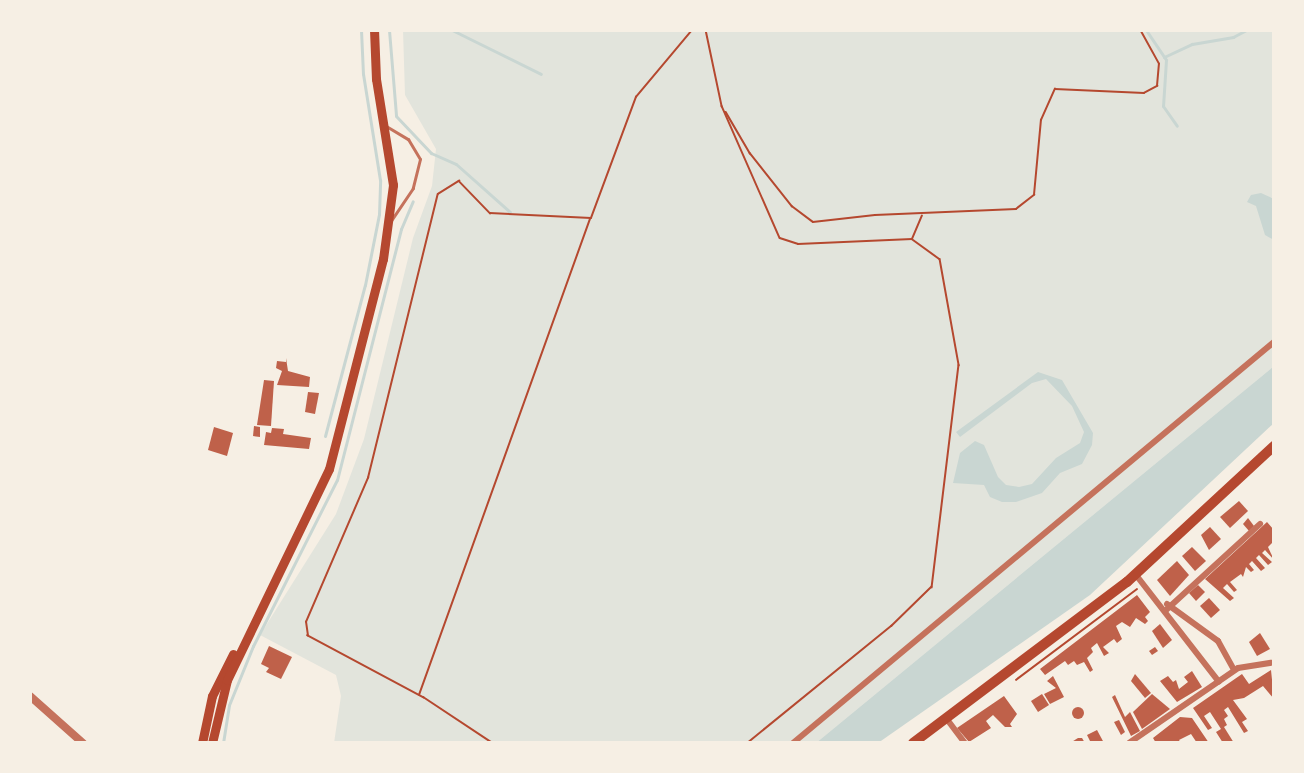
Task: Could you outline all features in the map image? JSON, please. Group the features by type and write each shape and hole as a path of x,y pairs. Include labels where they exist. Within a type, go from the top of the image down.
{"main road":[{"path":"212,743 224,685 329,469 390,222 393,184 375,69 374,30"},
{"path":"913,743 1136,575 1274,446"},
{"path":"202,743 215,689 267,594"}],"street":[{"path":"793,743 1274,342"},
{"path":"1167,608 1260,524"},
{"path":"1136,575 1167,608 1219,682"},
{"path":"1167,608 1218,641 1234,670"},
{"path":"1129,743 1234,670 1274,662"},
{"path":"30,696 83,743"},
{"path":"946,718 965,743"}],"lane":[{"path":"385,125 408,139 420,155 413,188 390,222"}],"path":[{"path":"419,696 636,97 692,30"},
{"path":"706,30 722,106 780,238 798,244 912,239 940,259 958,365 932,587 892,626 748,743"},
{"path":"722,106 757,162 792,206 813,222 874,214 922,215 1016,209 1027,204 1034,195 1041,120 1055,89 1144,93 1157,86 1159,64 1140,30"},
{"path":"492,743 419,696 308,636 306,622 368,478 438,194 459,182 490,213 591,218"},
{"path":"912,239 922,215"}],"shaded area":[{"path":"403,30 1274,30 1274,366 816,743 334,743 341,696 336,675 260,635 336,514 364,439 413,238 432,186 436,149 405,95"},
{"path":"1261,193 1274,199 1274,240 1265,235 1256,206 1247,202 1251,195"},
{"path":"1274,366 1274,423 1090,595 878,743 816,743"},
{"path":"1038,372 1062,380 1093,433 1092,445 1082,464 1060,473 1042,493 1016,502 1002,502 990,497 984,485 953,483 960,453 975,441 984,445 998,477 1006,485 1019,487 1032,484 1056,458 1080,443 1084,432 1072,406 1046,379 1032,383 960,437 956,432"}],"building":[{"path":"286,358 288,371 310,377 309,387 277,385 282,371 276,368 277,361 286,362"},
{"path":"264,380 274,381 271,426 257,425"},
{"path":"308,392 319,393 315,414 305,412"},
{"path":"254,426 260,427 260,437 253,436"},
{"path":"214,427 233,433 227,456 208,450"},
{"path":"272,428 284,429 283,434 311,438 309,449 264,445 266,432 271,433"},
{"path":"1239,501 1248,511 1230,528 1220,517"},
{"path":"1248,518 1254,526 1249,531 1243,524"},
{"path":"1267,522 1274,530 1274,541 1268,547 1274,560 1265,550 1262,553 1272,562 1268,565 1259,555 1256,558 1265,568 1261,571 1252,561 1249,564 1254,570 1251,572 1246,567 1243,577 1241,574 1230,582 1237,590 1234,592 1227,584 1223,588 1234,598 1230,601 1205,579"},
{"path":"1210,527 1221,539 1209,550 1201,535"},
{"path":"1192,547 1206,561 1195,571 1182,556"},
{"path":"1177,561 1189,575 1170,596 1157,580"},
{"path":"1198,585 1205,592 1196,601 1189,593"},
{"path":"1137,595 1150,612 1145,617 1148,621 1145,624 1136,618 1130,627 1122,622 1116,626 1122,639 1117,643 1114,639 1103,647 1109,653 1104,656 1097,643 1091,648 1093,652 1087,658 1093,670 1090,672 1084,662 1077,665 1074,661 1068,665 1065,661 1045,675 1040,669"},
{"path":"1209,598 1220,610 1211,618 1200,606"},
{"path":"1160,624 1172,640 1163,648 1152,631"},
{"path":"1260,633 1270,649 1257,656 1249,642"},
{"path":"269,646 292,657 281,679 266,672 269,668 261,664"},
{"path":"1155,647 1158,651 1152,655 1149,651"},
{"path":"1271,670 1274,699 1263,686 1244,698 1233,700 1247,719 1242,722 1248,731 1244,733 1228,707 1224,710 1228,716 1224,719 1227,725 1224,727 1234,743 1223,743 1216,732 1221,729 1210,712 1204,716 1212,728 1208,730 1193,708 1242,674 1249,684"},
{"path":"1192,671 1202,687 1177,702 1160,681 1168,676 1173,682 1176,680 1179,689 1188,682 1184,677"},
{"path":"1135,674 1151,693 1145,698 1131,681"},
{"path":"1053,676 1064,697 1050,704 1044,694 1056,688 1047,681"},
{"path":"1042,694 1049,705 1038,712 1031,701"},
{"path":"1152,694 1170,709 1142,729 1133,712"},
{"path":"1115,695 1125,717 1130,712 1140,731 1131,736 1112,697"},
{"path":"1004,696 1017,714 1010,724 1012,727 1005,727 993,715 986,721 991,728 969,742 957,728"},
{"path":"1078,707 1084,713 1078,719 1072,713"},
{"path":"1180,717 1192,718 1209,743 1197,743 1191,734 1179,740 1181,743 1156,743 1153,738"},
{"path":"1119,720 1125,732 1121,735 1114,722"},
{"path":"1097,730 1104,743 1091,743 1087,735"},
{"path":"1078,738 1082,738 1085,743 1070,743"}],"waterway":[{"path":"325,436 365,285 379,214 380,180 363,74 361,30"},
{"path":"389,30 396,116 431,153 456,164 510,212"},
{"path":"452,30 541,74"},
{"path":"1146,30 1166,60 1163,106 1177,126"},
{"path":"1164,57 1192,44 1233,37 1246,30"},
{"path":"223,743 229,705 253,646 337,480 401,229 413,201"}]}
